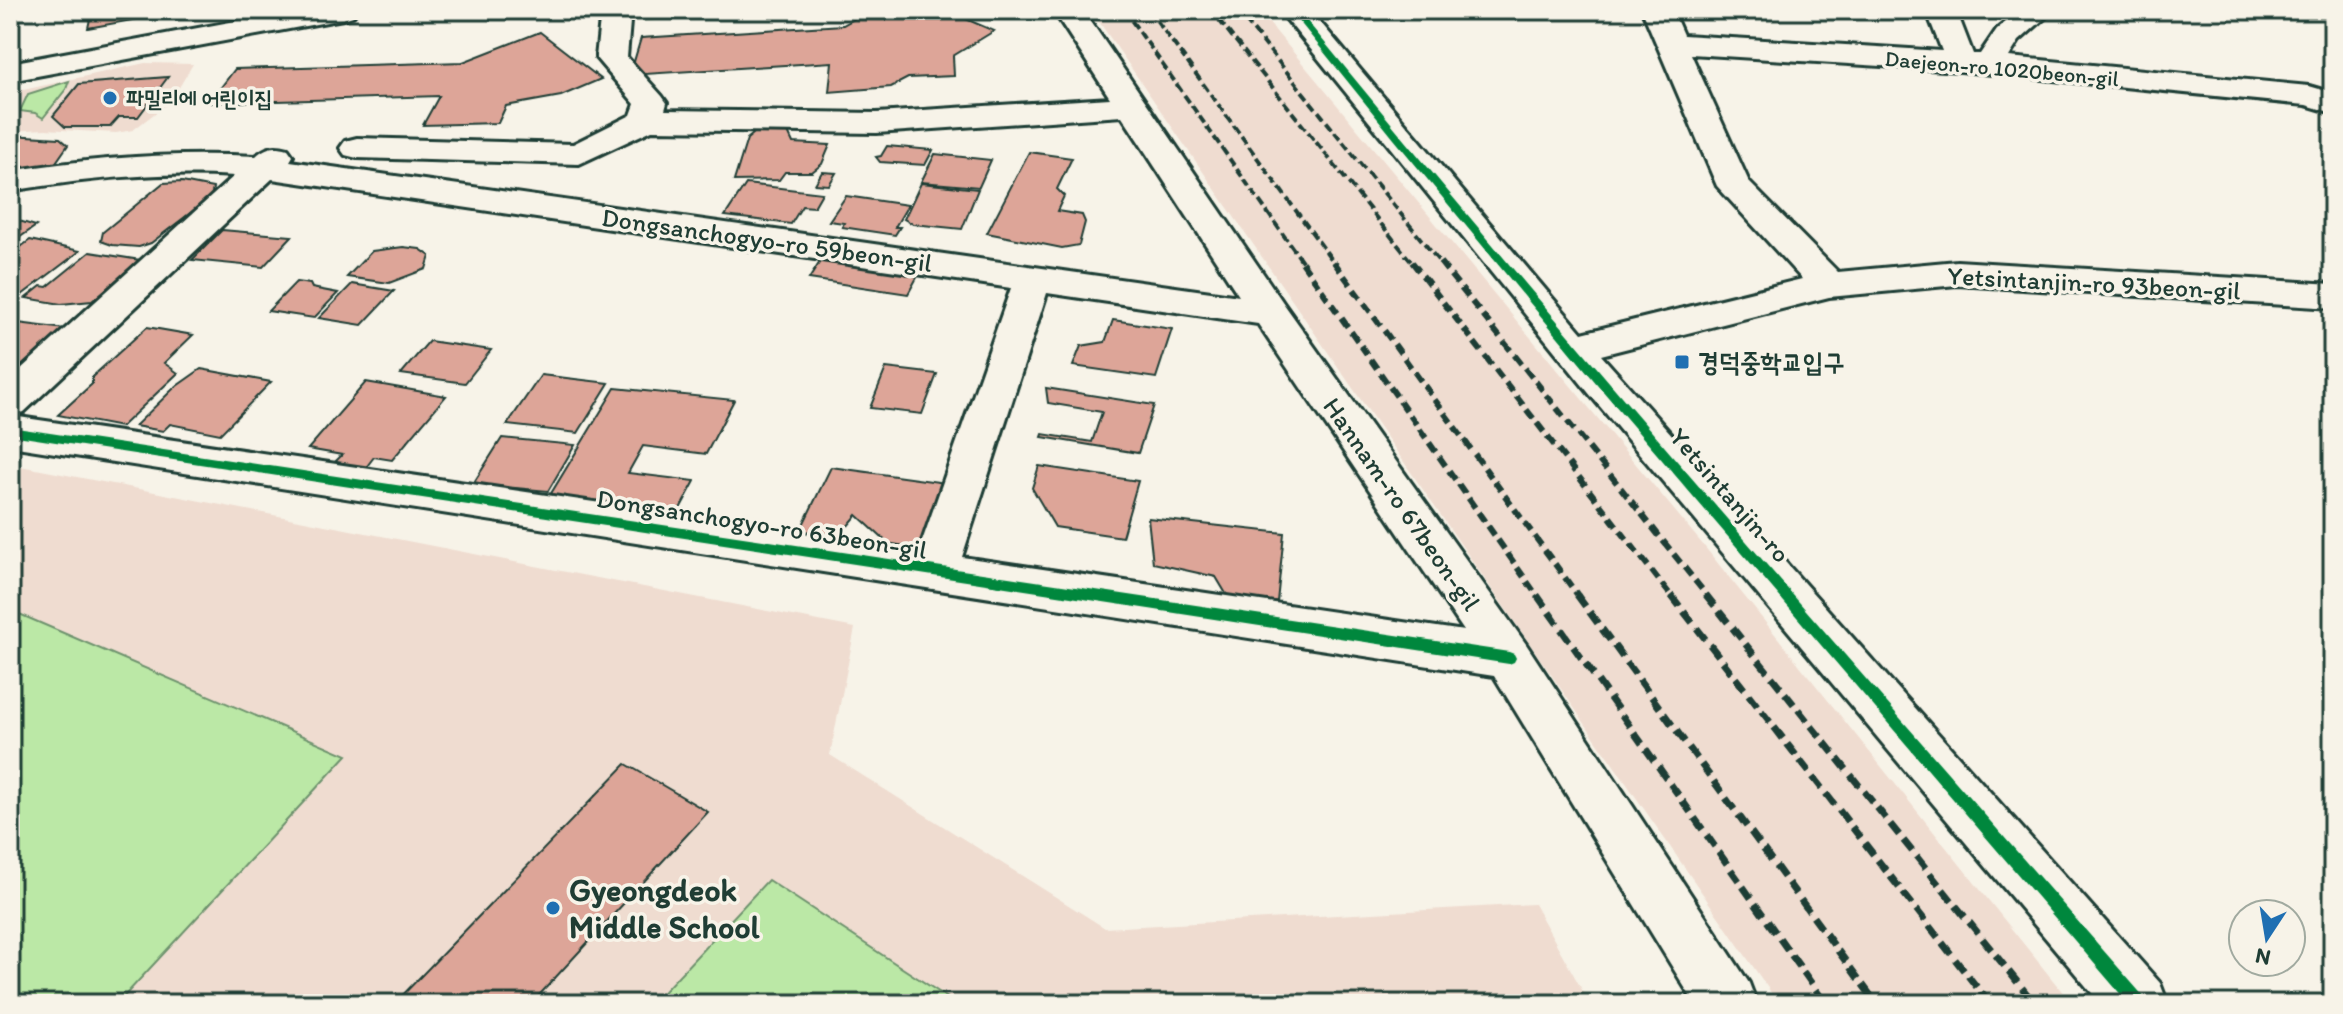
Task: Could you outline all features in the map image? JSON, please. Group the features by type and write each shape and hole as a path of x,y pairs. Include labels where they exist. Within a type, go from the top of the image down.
{"street":[{"path":"10,72 223,22 343,10"},
{"path":"616,10 611,58 651,103 646,120"},
{"name":"Hannam-ro 67beon-gil","path":"1068,10 1270,313 1509,658 1728,1004"},
{"name":"Yetsintanjin-ro","path":"1294,10 1382,120 1574,348 2139,1004"},
{"path":"1657,10 1734,186 1829,285"},
{"path":"1941,10 1974,64 2039,10"},
{"name":"Daejeon-ro 1020beon-gil","path":"1671,43 1974,64 2309,96 2333,103"},
{"path":"357,148 579,154 646,120 877,123 1132,106"},
{"path":"10,402 272,160"},
{"name":"Dongsanchogyo-ro 59beon-gil","path":"10,181 92,168 272,160 1270,313"},
{"name":"Yetsintanjin-ro 93beon-gil","path":"1574,348 1829,285 1957,273 2333,296"},
{"path":"934,572 1033,279"},
{"name":"Dongsanchogyo-ro 63beon-gil","path":"10,431 1509,658"}],"shaded area":[{"path":"1091,10 1258,10 1704,546 2072,1004 1779,1004"},
{"path":"145,63 193,64 171,101 133,130 116,133 45,129 10,131 10,93"},
{"path":"10,464 855,628 830,755 1105,928 1534,904 1590,1004 10,1004"}],"green space":[{"path":"645,10 765,10 644,20"},
{"path":"69,81 43,118 35,113 20,111 28,94"},
{"path":"10,610 347,755 117,1004 10,1004"},
{"path":"768,880 957,1004 652,1004"}],"building":[{"path":"92,10 161,10 160,15 88,28"},
{"path":"870,10 945,10 994,31 953,56 954,76 908,78 891,87 829,92 832,62 630,75 641,38 843,25"},
{"path":"540,32 601,79 561,96 506,106 498,123 423,125 439,96 209,103 235,69 463,62"},
{"name":"파밀리에 어린이집","path":"168,77 138,117 119,117 110,127 65,127 53,116 79,84"},
{"path":"786,128 793,143 830,145 822,164 812,172 785,172 779,180 734,181 747,139 759,129"},
{"path":"10,135 60,138 68,145 54,165 10,174"},
{"path":"887,146 933,150 925,165 880,162 876,157 881,156"},
{"path":"1029,152 1072,158 1057,189 1064,196 1057,211 1082,215 1085,222 1079,245 1062,248 987,233"},
{"path":"935,154 991,160 979,187 921,182"},
{"path":"822,172 836,173 829,185 815,184"},
{"path":"182,182 213,188 211,197 151,243 139,247 101,241 103,232 163,183"},
{"path":"921,183 978,189 962,229 913,224 904,219"},
{"path":"746,184 822,193 814,207 802,206 791,224 725,216"},
{"path":"846,196 908,205 895,227 900,227 895,235 842,227 844,223 829,221"},
{"path":"19,221 36,226 16,240 16,247 10,252 10,227"},
{"path":"222,230 292,236 263,267 192,260"},
{"path":"30,240 80,251 10,304 10,255"},
{"path":"403,247 420,249 430,256 426,269 389,283 347,277 372,251"},
{"path":"90,252 140,260 92,301 61,304 26,298 41,286 47,287"},
{"path":"823,257 920,272 908,294 809,279"},
{"path":"296,282 338,293 314,318 268,311"},
{"path":"352,284 394,291 362,325 319,318"},
{"path":"1113,320 1172,329 1156,378 1073,366 1081,346 1105,342"},
{"path":"18,323 73,330 10,389 10,330"},
{"path":"147,327 193,335 164,363 178,373 121,427 58,415 92,384 92,377"},
{"path":"429,341 491,350 465,383 401,374"},
{"path":"886,368 937,374 922,414 870,408"},
{"path":"201,369 271,382 220,434 170,424 163,431 135,426 174,388"},
{"path":"541,375 609,383 578,433 507,425"},
{"path":"366,382 446,396 392,460 374,457 364,470 333,464 342,455 308,449"},
{"path":"615,388 734,400 706,454 643,446 628,473 695,481 674,520 544,505"},
{"path":"1046,388 1154,405 1138,453 1042,437 1043,434 1092,442 1102,412 1048,403"},
{"path":"502,438 575,445 548,491 473,484"},
{"path":"1039,466 1138,481 1122,537 1055,527 1032,488"},
{"path":"831,467 946,483 920,550 891,546 857,515 836,540 798,535"},
{"path":"1148,518 1284,533 1277,602 1228,597 1216,577 1153,563"},
{"name":"Gyeongdeok Middle School","path":"626,764 708,812 531,1004 394,1004"}],"railway":[{"path":"1124,10 1304,264"},
{"path":"1149,10 1335,264"},
{"path":"1211,10 1413,264"},
{"path":"1237,10 1441,264"},
{"path":"1302,262 1538,597"},
{"path":"1334,262 1579,597"},
{"path":"1412,262 1672,597"},
{"path":"1440,262 1708,597"},
{"path":"1537,595 1826,1004"},
{"path":"1577,595 1877,1004"},
{"path":"1671,595 1990,1004"},
{"path":"1706,595 2035,1004"}],"cycle path":[{"path":"1294,10 1606,387 2139,1004"},
{"path":"10,431 1509,658"}],"place":[{"name":"파밀리에 어린이집","path":"110,98"},
{"name":"경덕중학교입구","path":"1682,362"},
{"name":"Gyeongdeok Middle School","path":"553,908"}]}
